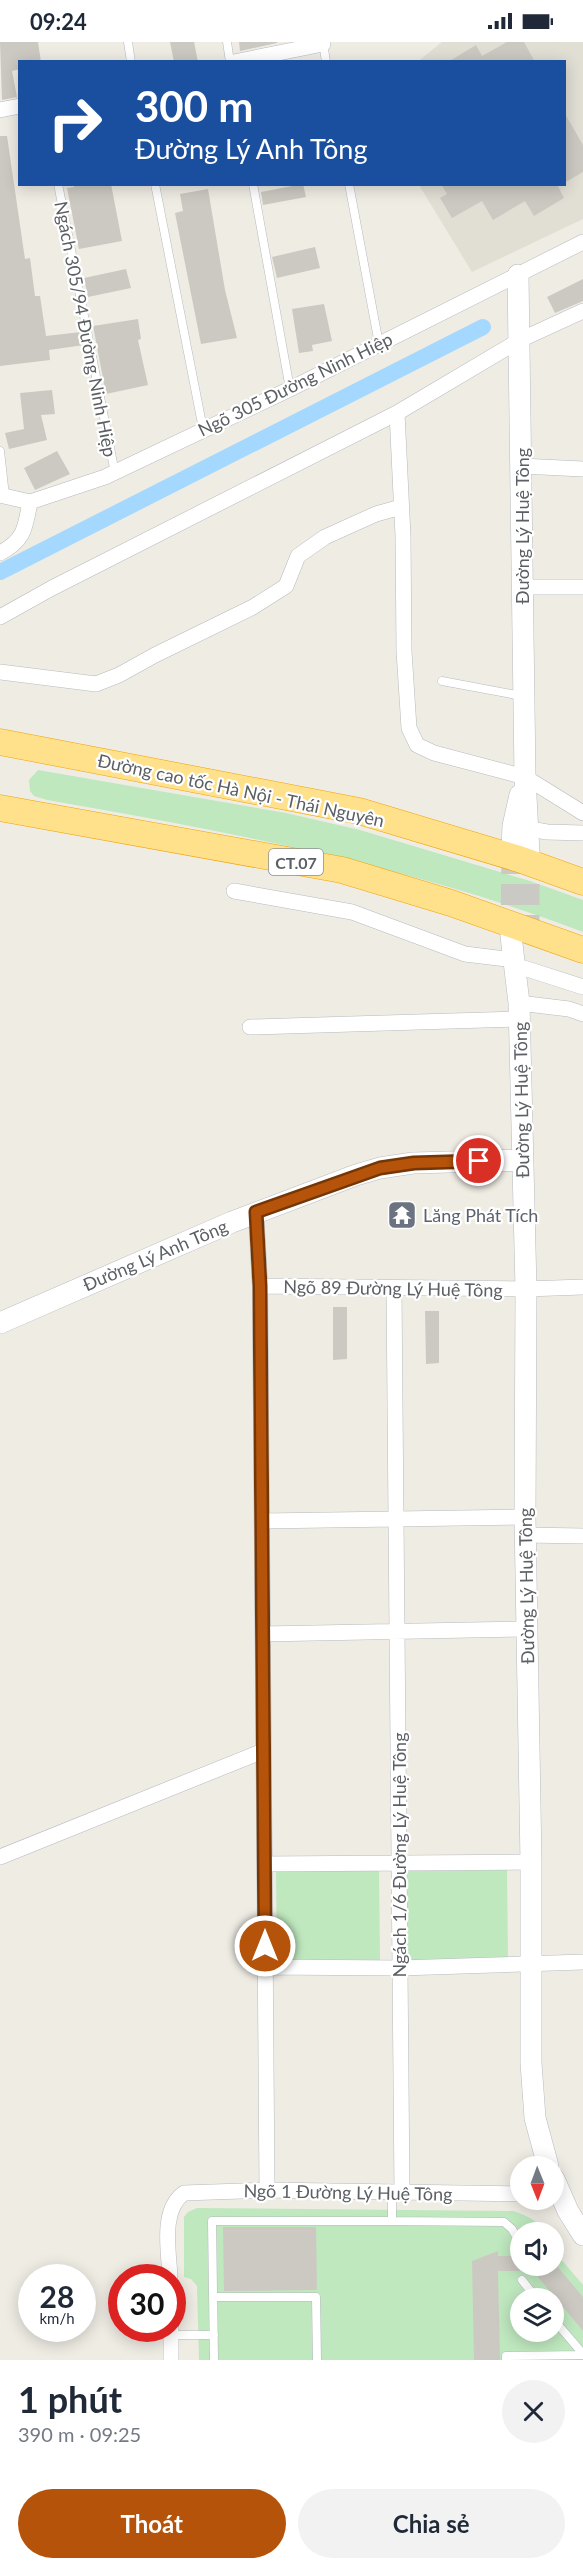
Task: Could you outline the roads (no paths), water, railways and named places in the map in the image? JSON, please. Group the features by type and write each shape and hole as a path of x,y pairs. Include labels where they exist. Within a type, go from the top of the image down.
{"highway":[{"name":"Đường cao tốc Hà Nội - Thái Nguyên","path":"0,742 359,811 583,882"},
{"name":"CT.07","path":"0,808 342,870 451,903 583,950"}],"main road":[{"name":"Đường Lý Huệ Tông","path":"518,275 525,777 520,850"},
{"name":"Đường Lý Huệ Tông","path":"520,938 519,1011 526,1289 525,1526 531,1862 531,2063 535,2118 545,2156"},
{"name":"Đường Lý Anh Tông","path":"0,1323 256,1212 356,1174 387,1166 414,1163 522,1160"},
{"path":"564,2203 583,2235"}],"street":[{"path":"242,60 323,43"},
{"path":"0,110 18,106"},
{"name":"Ngõ 305 Đường Ninh Hiệp","path":"30,502 115,473 290,389 583,242"},
{"path":"0,617 52,588 397,413 520,340 583,311"},
{"path":"397,413 404,651 409,728 417,745 434,753 525,777 583,813"},
{"path":"521,466 583,469"},
{"path":"0,553 16,545 25,530 30,502 2,495"},
{"path":"0,672 96,684 119,675 253,607 286,586 298,556 325,537 376,514 401,507"},
{"path":"522,587 583,587"},
{"path":"521,827 547,832 583,833"},
{"path":"234,891 352,912 465,954 519,964 583,987"},
{"path":"250,1027 569,1009 583,1014"},
{"path":"256,1212 260,1286 267,2190"},
{"name":"Ngõ 89 Đường Lý Huệ Tông","path":"260,1286 526,1289 583,1287"},
{"name":"Ngách 1/6 Đường Lý Huệ Tông","path":"394,1288 400,1968 397,2192"},
{"path":"262,1521 396,1519 525,1526 583,1536"},
{"path":"262,1634 526,1629"},
{"path":"0,1857 263,1751"},
{"path":"264,1864 531,1862"},
{"path":"265,1967 400,1968 583,1962"},
{"name":"Ngõ 1 Đường Lý Huệ Tông","path":"170,2264 169,2223 174,2204 178,2197 192,2191 510,2194"},
{"path":"171,2342 171,2360"}],"lane":[{"path":"128,42 131,60"},
{"path":"227,42 232,60"},
{"path":"323,43 326,60"},
{"name":"Ngách 305/94 Đường Ninh Hiệp","path":"58,186 115,473"},
{"path":"155,186 203,429"},
{"path":"253,186 290,389"},
{"path":"349,186 379,344"},
{"path":"0,451 2,495"},
{"path":"442,681 524,696"},
{"path":"392,2221 397,2192"},
{"path":"214,2360 212,2222 504,2222 510,2227"},
{"path":"522,2280 528,2288"},
{"path":"213,2297 316,2297 317,2360"},
{"path":"564,2332 583,2354"},
{"path":"186,2333 214,2335"},
{"path":"506,2360 506,2356 583,2354"}],"waterway":[{"path":"0,572 483,327"}],"tunnel":[{"path":"511,936 512,848"},
{"path":"529,853 529,940"}],"place":[{"name":"Lăng Phát Tích","path":"402,1215"}]}
